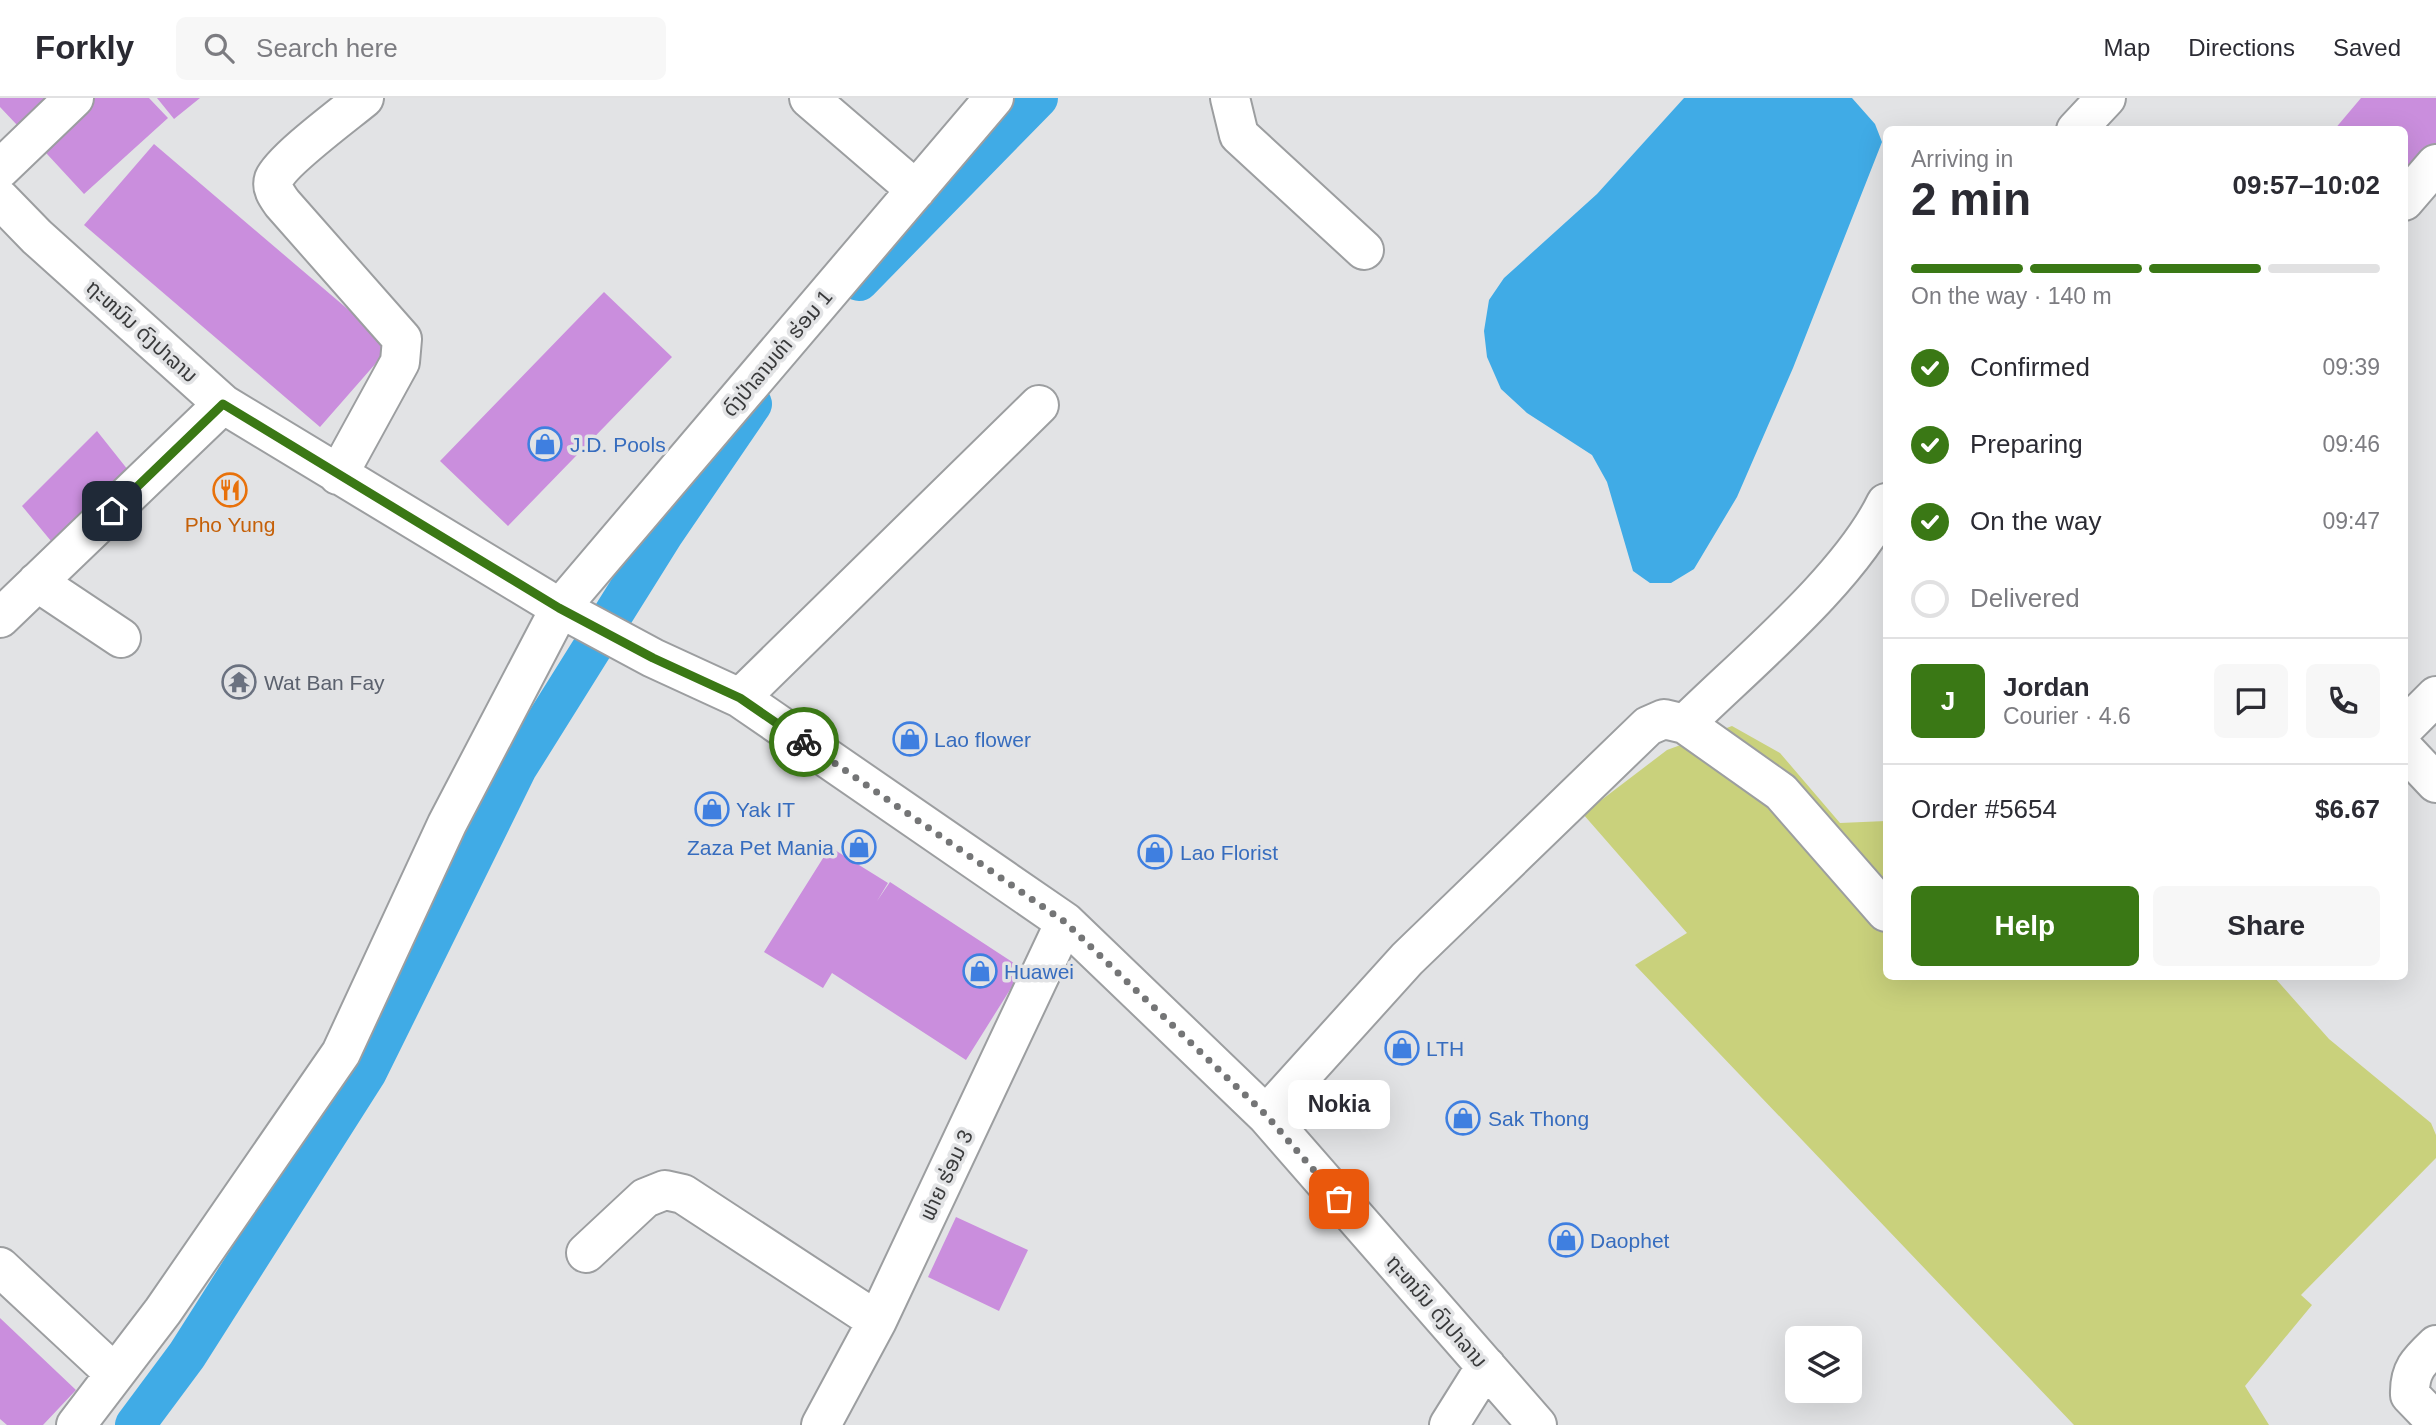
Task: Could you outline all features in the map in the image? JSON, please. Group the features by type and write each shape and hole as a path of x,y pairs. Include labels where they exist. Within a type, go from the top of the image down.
{"street":[{"path":"0,169 74,98"},
{"path":"338,475 400,362 404,350 402,339 282,203 274,192 274,179 285,166 364,98"},
{"path":"809,98 916,190"},
{"name":"ດົງປ່າລານທ່າ ຮ່ອມ 1","path":"76,1425 163,1311 341,1053 447,824 559,608 994,98"},
{"path":"1230,98 1239,135 1364,250"},
{"path":"2081,126 2106,98"},
{"path":"2408,196 2436,164"},
{"name":"ຖະຫນົນ ດົງປາລານ","path":"0,199 37,237 223,404 559,608 653,658 740,698 1065,922 1266,1115 1537,1425"},
{"path":"0,618 223,404"},
{"path":"740,698 1039,405"},
{"path":"1685,724 1822,589 1874,528 1883,509"},
{"path":"37,582 121,639"},
{"path":"2408,724 2436,696"},
{"path":"1266,1115 1407,959 1648,726 1664,719 1685,724 1781,792 1883,909"},
{"path":"2408,753 2436,783"},
{"name":"ຟາຍ ຮ່ອມ 3","path":"821,1425 877,1321 1065,922"},
{"path":"586,1253 645,1198 665,1190 683,1194 877,1321"},
{"path":"0,1267 115,1374"},
{"path":"2436,1345 2415,1365 2409,1379 2410,1395 2436,1423"},
{"path":"1449,1425 1486,1366"}],"green space":[{"path":"1732,726 1780,753 1840,823 1883,821 1883,980 2277,980 2329,1039 2431,1123 2436,1135 2436,1158 2301,1295 2312,1305 2245,1386 2269,1425 2074,1425 1635,965 1687,933 1583,814 1667,750"}],"water":[{"path":"1684,98 1852,98 1875,124 1882,142 1793,368 1737,497 1694,569 1671,583 1650,583 1633,571 1607,482 1592,455 1527,413 1501,389 1487,357 1484,331 1489,300 1504,278 1597,194"}],"building":[{"path":"0,98 46,98 17,125 0,107"},
{"path":"83,98 149,98 168,118 84,194 35,141"},
{"path":"157,98 200,98 174,119"},
{"path":"2361,98 2436,98 2436,152 2408,184 2408,126 2337,126"},
{"path":"154,144 391,346 320,427 84,225"},
{"path":"604,292 672,357 508,526 440,461"},
{"path":"97,431 128,470 51,541 22,506"},
{"path":"830,847 888,883 877,901 890,882 1023,969 966,1060 832,973 823,988 764,952"},
{"path":"956,1217 1028,1250 999,1311 928,1277"},
{"path":"0,1318 76,1390 43,1425 7,1425 0,1419"}],"waterway":[{"path":"859,281 1038,98"},
{"path":"135,1425 187,1355 367,1072 517,768 664,533 752,404"}],"way so far":[{"path":"804,742 953,842 1065,922 1266,1115 1339,1199"}],"place":[{"name":"J.D. Pools","path":"545,444"},
{"name":"Pho Yung","path":"230,490"},
{"name":"Wat Ban Fay","path":"239,682"},
{"name":"Lao flower","path":"910,739"},
{"name":"Yak IT","path":"712,809"},
{"name":"Zaza Pet Mania","path":"859,847"},
{"name":"Lao Florist","path":"1155,852"},
{"name":"Huawei","path":"980,971"},
{"name":"LTH","path":"1402,1048"},
{"name":"Sak Thong","path":"1463,1118"},
{"name":"Nokia","path":"1339,1199"},
{"name":"Daophet","path":"1566,1240"}],"route":[{"path":"112,511 223,404 405,517 559,608 653,658 740,698 804,742"}]}
